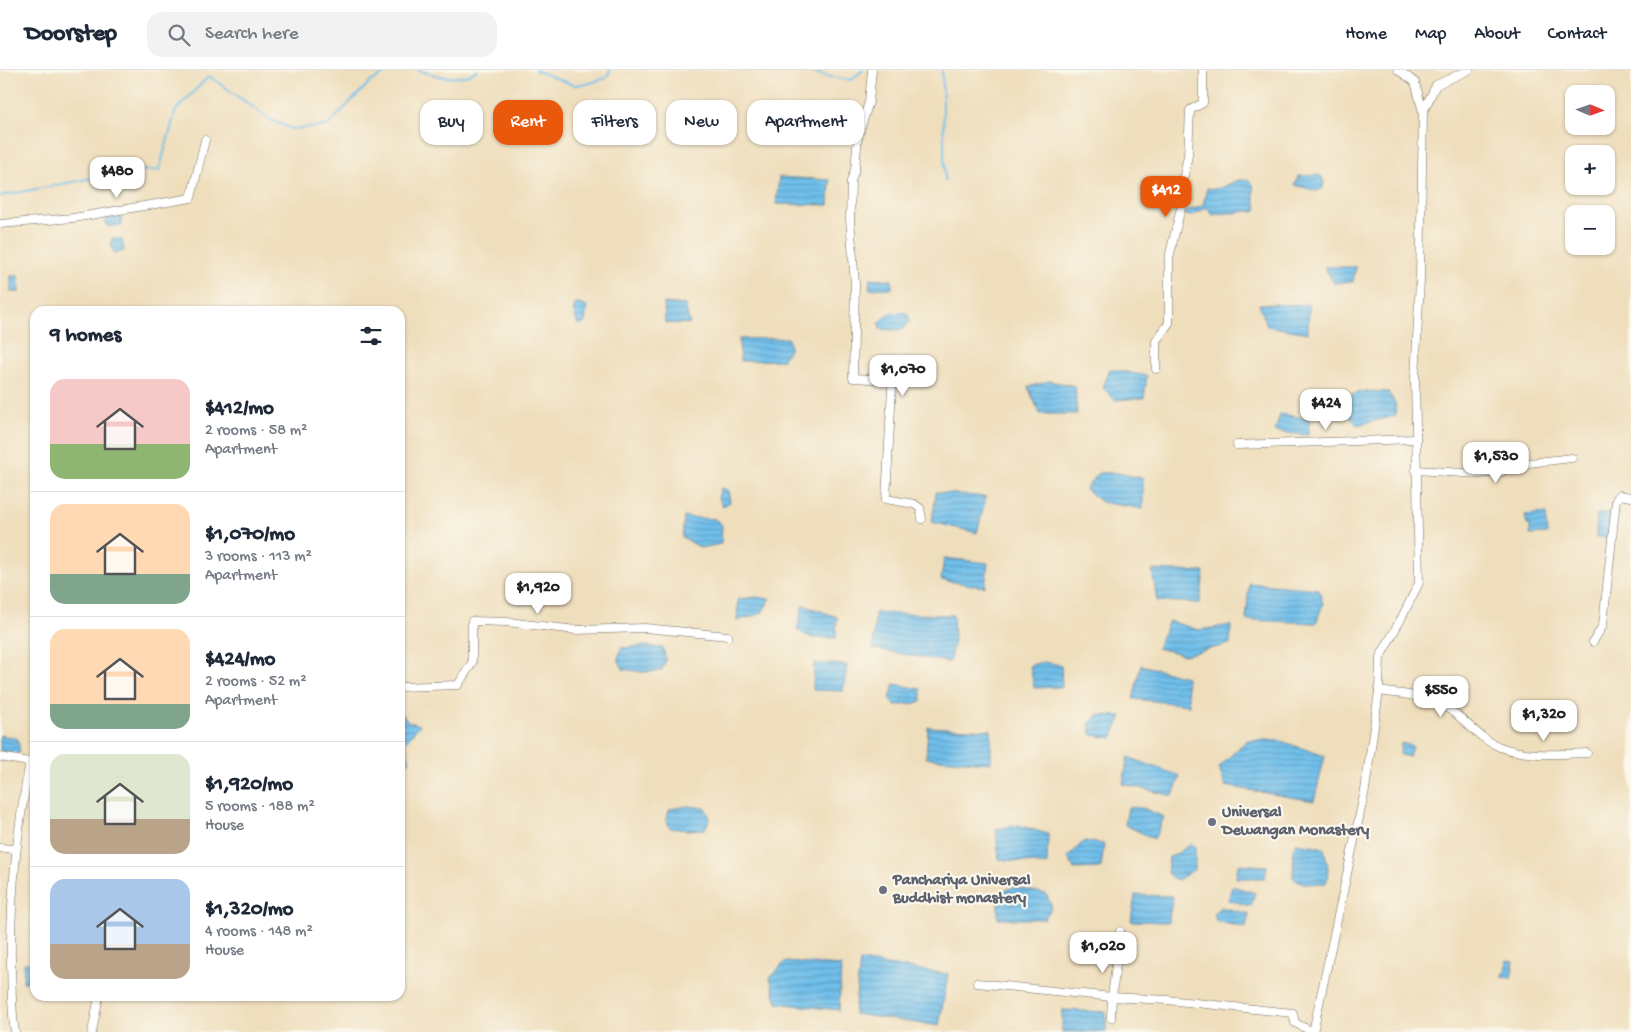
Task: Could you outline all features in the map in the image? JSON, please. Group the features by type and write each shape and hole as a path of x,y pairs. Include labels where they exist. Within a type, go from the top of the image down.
{"street":[{"path":"872,70 869,102 858,136 855,169 851,181 850,219 855,284 853,378 889,380 892,387 886,499 914,504 920,508 922,519"},
{"path":"1156,369 1156,341 1169,323 1169,258 1182,204 1183,180 1188,155 1190,110 1202,103 1203,70"},
{"path":"977,982 1112,997 1167,1000 1293,1013 1295,1023 1313,1032 1365,790 1379,691 1380,657 1419,583 1415,378 1420,280 1423,112 1415,82 1398,70"},
{"path":"1423,112 1436,85 1469,70"},
{"path":"0,224 73,218 191,198 205,140"},
{"path":"1237,445 1416,439"},
{"path":"1416,470 1479,474 1502,472 1512,464 1572,458"},
{"path":"1593,642 1603,625 1616,500 1619,494 1631,497"},
{"path":"405,687 458,685 472,663 472,620 576,630 645,628 728,636"},
{"path":"1379,691 1419,697 1441,704 1460,717 1478,735 1500,747 1535,753 1587,753"},
{"path":"0,757 30,762"},
{"path":"15,1032 12,1012 11,931 16,849 30,773"},
{"path":"0,848 16,849"},
{"path":"1111,1018 1120,931"},
{"path":"92,1032 98,1001"}],"water":[{"path":"1299,176 1321,176 1324,181 1323,188 1317,191 1295,185"},
{"path":"779,177 830,180 829,205 776,204"},
{"path":"1238,180 1249,180 1253,184 1254,200 1257,207 1255,212 1246,211 1213,215 1208,208 1204,208 1192,216 1185,215 1185,212 1203,205 1207,188 1220,188"},
{"path":"121,217 122,226 107,226 105,220"},
{"path":"112,238 122,239 124,251 114,253 111,245"},
{"path":"1324,267 1356,267 1353,282 1334,283"},
{"path":"11,276 19,276 19,292 11,292"},
{"path":"870,278 892,280 892,288 869,289"},
{"path":"576,303 587,307 585,323 578,325 573,310"},
{"path":"664,303 685,305 690,324 665,323"},
{"path":"1259,304 1309,305 1308,333 1267,326"},
{"path":"907,313 910,320 905,327 898,330 880,329 879,323 888,314"},
{"path":"788,338 790,348 782,360 740,361 739,339"},
{"path":"1110,369 1147,376 1144,398 1115,400 1103,388"},
{"path":"1049,381 1075,386 1077,414 1040,414 1028,387"},
{"path":"1366,391 1388,392 1395,403 1396,416 1357,425 1344,408 1350,395"},
{"path":"1280,414 1310,419 1308,435 1275,432"},
{"path":"1099,473 1117,473 1143,478 1143,509 1101,502 1085,489"},
{"path":"721,488 728,490 730,502 723,506 718,498"},
{"path":"936,492 986,497 977,533 932,522"},
{"path":"1612,512 1611,537 1596,537 1597,514"},
{"path":"1546,513 1547,534 1530,535 1530,525 1527,525 1525,515"},
{"path":"684,517 715,519 722,525 721,544 701,548 682,537"},
{"path":"944,558 988,563 985,587 941,580"},
{"path":"1152,570 1204,572 1200,603 1157,601"},
{"path":"1249,583 1319,589 1323,604 1316,623 1246,620"},
{"path":"757,597 770,599 762,613 737,621 738,599"},
{"path":"803,605 837,617 836,638 812,638 797,630"},
{"path":"875,613 953,615 954,642 949,662 873,649"},
{"path":"1169,621 1199,630 1231,625 1230,644 1185,655 1157,648"},
{"path":"643,646 663,648 666,660 661,671 641,672 623,669 618,659 621,648"},
{"path":"1044,662 1061,665 1062,687 1034,688 1030,665"},
{"path":"814,663 847,665 843,691 813,690"},
{"path":"1141,665 1186,677 1189,705 1133,699"},
{"path":"894,684 921,689 921,702 895,706 890,699"},
{"path":"1097,715 1122,716 1112,738 1092,735 1089,724"},
{"path":"405,718 407,721 420,725 405,742"},
{"path":"928,727 991,730 991,763 926,758"},
{"path":"0,735 18,739 20,753 0,751"},
{"path":"1247,740 1278,740 1325,756 1314,801 1225,786 1219,767"},
{"path":"405,742 410,761 405,765"},
{"path":"1401,743 1412,746 1409,757 1400,755"},
{"path":"1128,757 1180,776 1173,796 1123,784"},
{"path":"688,806 705,808 710,818 705,829 670,828 666,819 670,809"},
{"path":"1128,807 1143,808 1164,817 1154,839 1125,825"},
{"path":"1018,825 1048,834 1047,865 999,859 996,829"},
{"path":"1084,841 1104,844 1101,868 1074,869 1068,857"},
{"path":"1296,843 1318,846 1324,849 1328,870 1326,883 1305,884 1293,878 1294,848"},
{"path":"1191,844 1195,846 1195,869 1178,880 1172,878 1167,873 1169,857"},
{"path":"1238,864 1267,866 1265,878 1236,878"},
{"path":"1232,886 1255,893 1251,906 1228,900"},
{"path":"1014,887 1046,894 1052,907 1044,919 998,919 998,893"},
{"path":"1135,895 1173,896 1168,922 1131,921"},
{"path":"1220,907 1249,914 1246,928 1216,921 1214,913"},
{"path":"1507,960 1514,961 1511,978 1502,977"},
{"path":"860,961 948,974 939,1026 854,1014"},
{"path":"785,962 841,966 839,1010 777,1003 770,978"},
{"path":"24,963 30,963 30,983 23,982"},
{"path":"1062,1010 1106,1012 1106,1032 1062,1032"}],"waterway":[{"path":"0,196 129,171 159,170 176,110 209,76 271,120 293,129 327,126 370,82 391,70"},
{"path":"418,70 448,77 464,76 477,70"},
{"path":"535,70 574,85 587,84 606,78 610,70"},
{"path":"800,70 851,80 863,70"},
{"path":"942,70 945,180"}],"place":[{"name":"Universal Dewangan Monastery","path":"1212,822"},
{"name":"Panchariya Universal Buddhist monastery","path":"883,890"}]}
